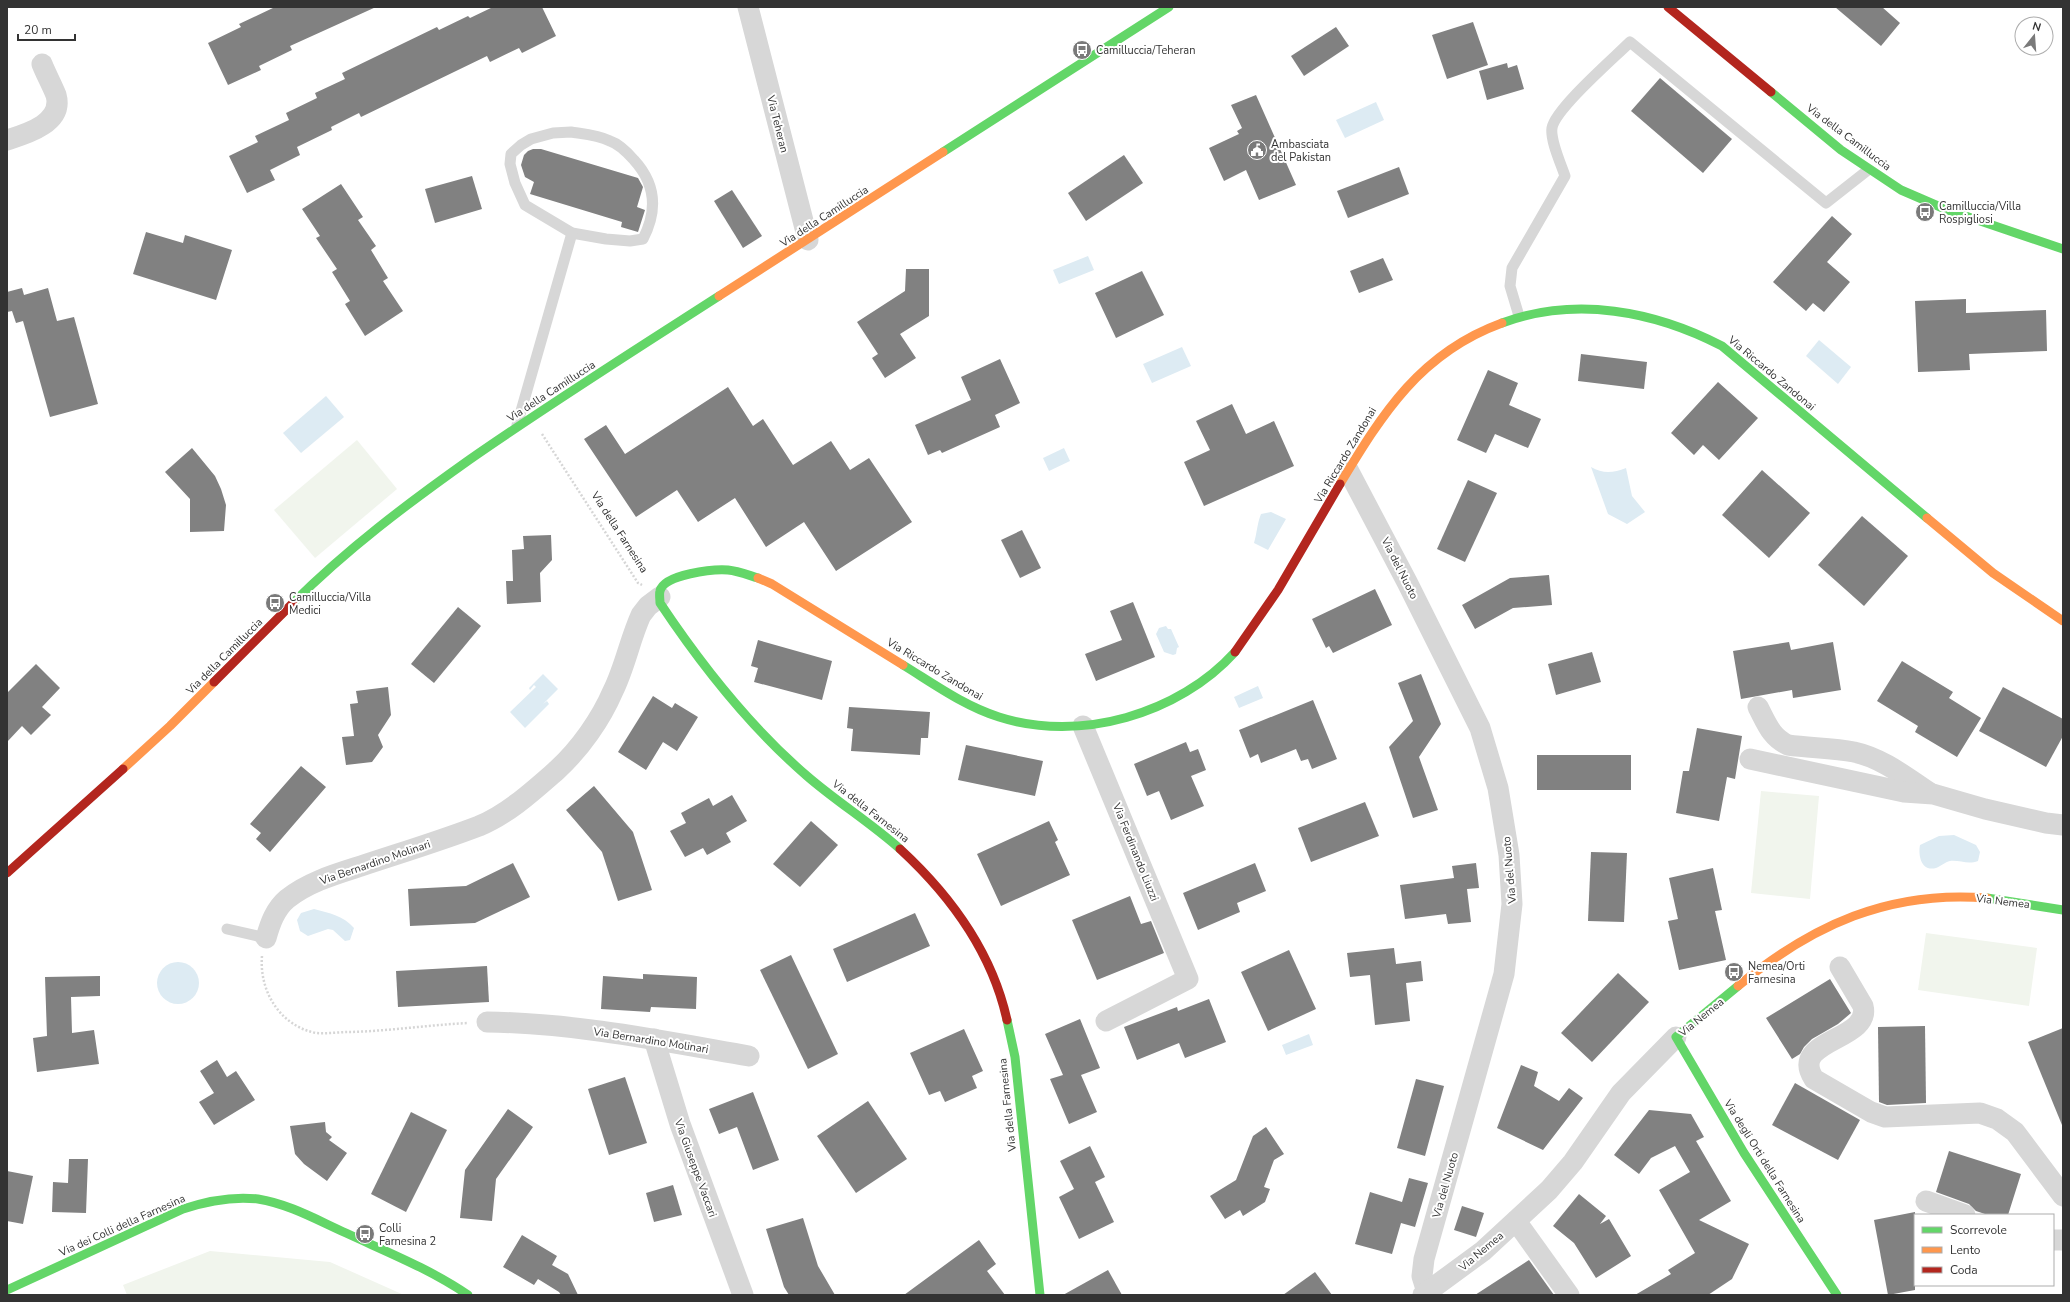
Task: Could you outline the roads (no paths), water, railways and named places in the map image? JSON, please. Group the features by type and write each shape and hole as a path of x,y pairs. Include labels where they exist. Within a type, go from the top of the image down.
{"street":[{"name":"Via Teheran","path":"748,7 808,240"},
{"name":"Via della Camilluccia","path":"7,873 170,726 312,584 338,561 423,493 531,417 1169,7"},
{"name":"Via della Camilluccia","path":"1668,7 1814,128 1868,170 1900,190 1926,202 2063,250"},
{"path":"7,140 33,131 53,117 57,107 56,96 42,64"},
{"name":"Via Riccardo Zandonai","path":"660,597 662,587 667,582 690,574 722,569 744,572 772,584 978,710 1016,723 1035,726 1083,726 1120,719 1162,706 1178,698 1218,670 1240,647 1257,624 1297,560 1348,470 1388,408 1404,389 1429,366 1458,345 1519,316 1575,309 1623,311 1656,317 1701,334 1731,352 1992,573 2063,621"},
{"name":"Via del Nuoto","path":"1348,470 1408,582 1480,728 1498,788 1509,855 1512,904 1504,974 1424,1259 1422,1276 1425,1294"},
{"name":"Via Bernardino Molinari","path":"266,938 270,921 286,900 297,892 325,878 480,825 504,812 558,769 585,738 610,698 641,615 648,606 660,597"},
{"name":"Via della Farnesina","path":"660,597 664,610 718,685 745,716 807,776 883,834 918,866 947,898 972,934 989,964 1006,1016 1015,1057 1040,1295"},
{"path":"1758,708 1774,737 1780,742 1788,745 1853,752 1864,755 1882,762 1932,794"},
{"name":"Via Ferdinando Liuzzi","path":"1083,726 1188,979 1106,1021"},
{"path":"1750,759 1904,792 1932,794 1985,809 2046,823 2063,825"},
{"name":"Via Nemea","path":"1425,1294 1483,1251 1549,1190 1572,1162 1626,1087 1676,1037 1781,952 1817,931 1852,916 1906,902 1947,897 1979,898 2063,910"},
{"path":"1840,968 1864,1006 1865,1014 1862,1021 1856,1026 1813,1054 1808,1061 1808,1070 1814,1079 1871,1112 1885,1117 1980,1113 1997,1119 2014,1132 2063,1196"},
{"name":"Via Bernardino Molinari","path":"487,1022 543,1024 654,1040 749,1056"},
{"name":"Via degli Orti della Farnesina","path":"1676,1037 1744,1152 1837,1295"},
{"name":"Via Giuseppe Vaccari","path":"654,1040 680,1124 743,1295"},
{"name":"Via dei Colli della Farnesina","path":"7,1290 145,1226 193,1207 211,1201 249,1198 267,1200 286,1206 442,1277 468,1295"},
{"path":"1926,1201 1962,1214"},
{"path":"1516,1221 1569,1295"}],"lane":[{"path":"1519,316 1510,286 1512,268 1565,176 1552,135 1554,123 1565,107 1630,42 1826,203 1868,170"},
{"path":"571,132 610,141 630,156 644,170 650,185 653,205 651,223 643,239 630,241 606,239 572,233 531,210 525,205 520,196 510,164 511,154 521,144 531,139 553,133 571,132"},
{"path":"517,427 572,233"},
{"path":"227,929 266,938"}],"place":[{"name":"Camilluccia/Teheran","path":"1082,50"},
{"name":"Ambasciata del Pakistan","path":"1257,150"},
{"name":"Camilluccia/Villa Rospigliosi","path":"1925,212"},
{"name":"Camilluccia/Villa Medici","path":"275,603"},
{"name":"Nemea/Orti Farnesina","path":"1734,972"},
{"name":"Colli Farnesina 2","path":"365,1234"}]}
